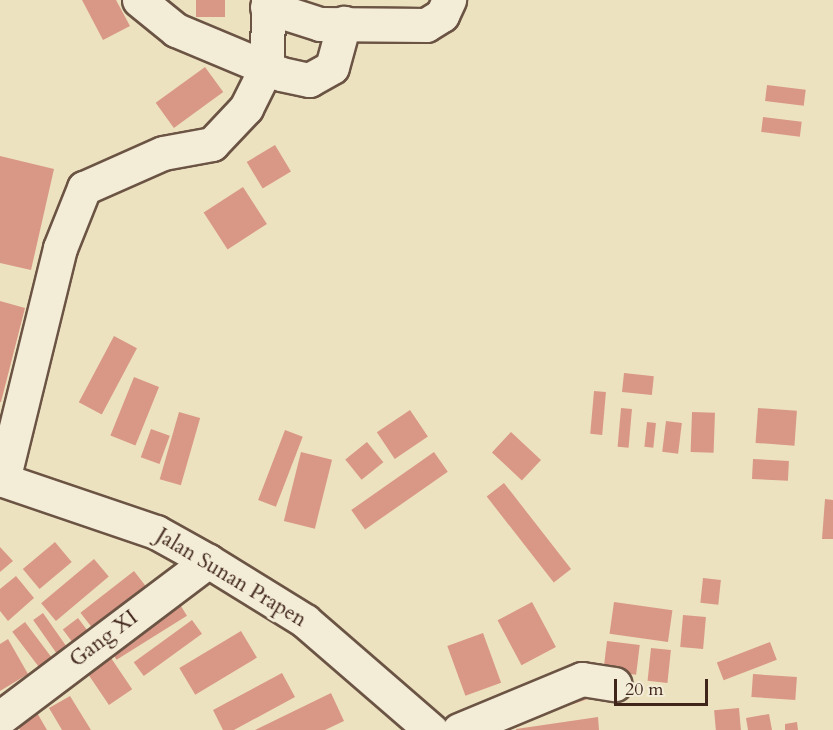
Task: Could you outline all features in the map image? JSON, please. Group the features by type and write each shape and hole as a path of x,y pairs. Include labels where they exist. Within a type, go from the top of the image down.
{"street":[{"path":"139,0 177,30 267,66 281,74 309,80 332,67 344,23"},
{"path":"1,480 60,248 84,188 163,153 212,144 246,108 267,66 268,4 320,24 426,25 442,15 449,0"},
{"name":"Jalan Sunan Prapen","path":"1,480 156,532 208,561 305,621 430,730"},
{"name":"Gang XI","path":"0,717 208,561"},
{"path":"459,730 582,679 615,684"}],"building":[{"path":"82,0 116,0 130,26 103,40"},
{"path":"196,0 225,0 225,17 196,17"},
{"path":"205,67 223,92 174,128 156,103"},
{"path":"767,85 806,90 804,106 765,101"},
{"path":"763,117 802,122 800,137 761,132"},
{"path":"275,145 291,172 263,189 247,162"},
{"path":"0,156 54,169 31,270 0,263"},
{"path":"243,187 267,224 228,249 204,213"},
{"path":"0,301 25,308 1,402 0,402"},
{"path":"114,336 137,348 102,414 79,402"},
{"path":"624,373 654,376 652,395 622,392"},
{"path":"134,377 159,387 135,446 110,435"},
{"path":"594,391 606,392 602,435 590,434"},
{"path":"621,408 632,409 629,448 618,447"},
{"path":"758,408 797,411 794,446 756,443"},
{"path":"410,410 428,437 395,459 377,432"},
{"path":"179,412 200,418 181,485 160,479"},
{"path":"692,412 715,413 714,453 691,452"},
{"path":"666,421 682,423 678,454 662,452"},
{"path":"647,422 656,423 653,448 644,447"},
{"path":"151,429 170,436 160,464 141,457"},
{"path":"285,430 303,437 276,507 258,500"},
{"path":"511,432 541,460 522,480 492,452"},
{"path":"367,442 383,462 362,480 345,460"},
{"path":"301,452 332,460 315,529 284,521"},
{"path":"434,452 448,472 365,530 351,510"},
{"path":"753,459 789,461 788,481 752,479"},
{"path":"504,483 571,569 554,582 487,497"},
{"path":"825,499 833,500 833,539 822,539"},
{"path":"55,542 72,562 40,589 23,569"},
{"path":"0,547 13,561 0,572"},
{"path":"94,559 109,577 56,621 41,603"},
{"path":"134,571 149,590 95,632 80,613"},
{"path":"16,576 34,598 8,621 0,611 0,589"},
{"path":"703,578 721,580 718,605 700,603"},
{"path":"532,602 556,647 522,665 498,620"},
{"path":"614,602 672,610 668,642 610,634"},
{"path":"179,603 187,616 117,660 109,647"},
{"path":"43,613 69,650 59,657 33,620"},
{"path":"683,615 706,617 703,649 680,647"},
{"path":"78,618 93,638 78,649 63,629"},
{"path":"192,620 202,634 144,676 134,662"},
{"path":"25,622 51,657 39,667 12,632"},
{"path":"241,631 257,658 195,695 179,668"},
{"path":"483,633 501,683 465,696 447,646"},
{"path":"8,639 28,674 0,691 0,644"},
{"path":"607,641 640,645 636,675 603,671"},
{"path":"770,642 777,660 724,680 717,662"},
{"path":"651,648 671,650 667,683 648,681"},
{"path":"107,652 132,689 109,705 84,668"},
{"path":"282,673 295,697 234,730 223,730 213,710"},
{"path":"753,674 797,677 795,700 751,697"},
{"path":"584,691 587,700 529,718 526,710"},
{"path":"331,693 344,721 325,730 255,730"},
{"path":"70,696 91,730 62,730 49,708"},
{"path":"739,708 741,730 716,730 714,710"},
{"path":"36,711 47,730 20,730 16,723"},
{"path":"769,714 772,730 748,730 746,718"},
{"path":"598,717 599,730 516,730 516,729"},
{"path":"797,722 798,730 785,730 785,724"}]}
